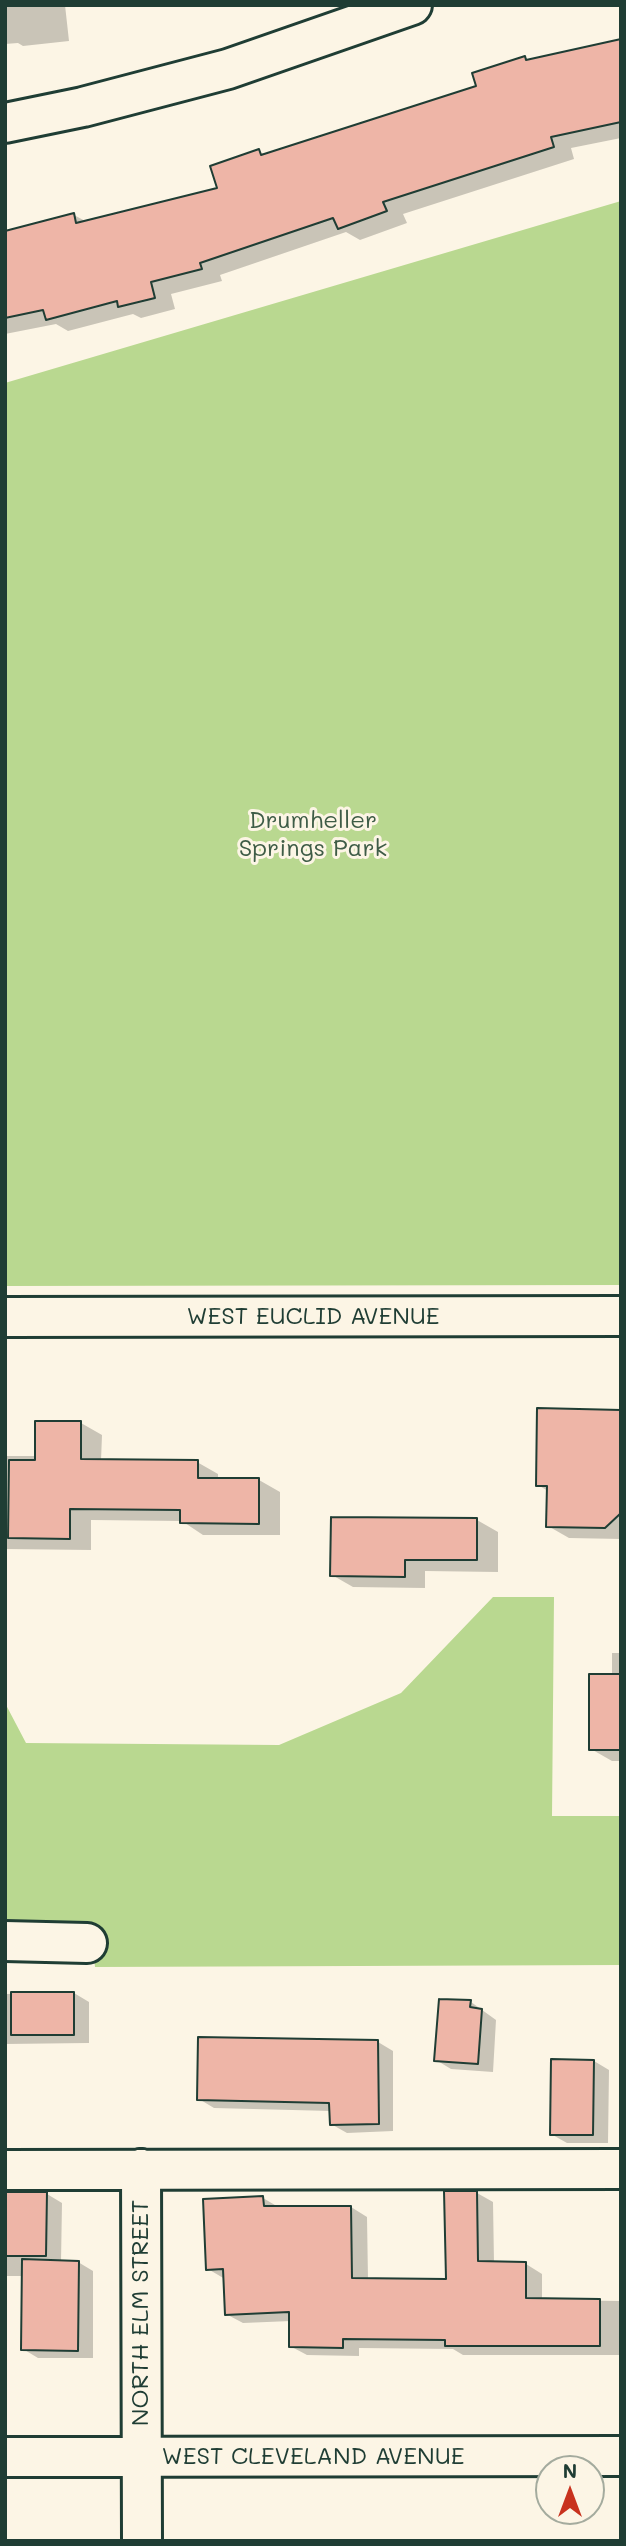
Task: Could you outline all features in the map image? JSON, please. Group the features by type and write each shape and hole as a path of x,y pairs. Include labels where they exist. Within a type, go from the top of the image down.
{"street":[{"path":"5,123 83,107 228,69 412,5"},
{"name":"WEST EUCLID AVENUE","path":"5,1317 621,1317"},
{"path":"5,1941 87,1943"},
{"name":"NORTH ELM STREET","path":"141,2169 142,2541"},
{"path":"5,2170 621,2169"},
{"name":"WEST CLEVELAND AVENUE","path":"5,2457 621,2456"}],"green space":[{"name":"Drumheller Springs Park","path":"621,201 621,1285 5,1286 5,383"},
{"path":"493,1597 554,1597 552,1816 621,1816 621,1965 95,1967 91,1926 5,1926 5,1703 26,1743 279,1745 401,1693"}],"building":[{"path":"621,39 621,122 551,137 554,147 383,202 387,211 338,229 333,218 200,263 202,269 151,282 155,298 118,307 117,301 46,320 43,310 5,318 5,231 74,213 76,223 217,188 210,166 259,149 261,155 476,86 472,73 525,56 526,60"},
{"path":"537,1408 621,1410 621,1513 605,1528 546,1527 547,1486 536,1486"},
{"path":"35,1421 81,1421 81,1459 198,1460 198,1478 259,1478 259,1524 180,1523 180,1510 70,1509 70,1539 8,1538 9,1460 35,1460"},
{"path":"331,1517 477,1518 477,1560 405,1560 405,1577 330,1576"},
{"path":"589,1674 621,1674 621,1750 589,1750"},
{"path":"11,1992 74,1992 74,2035 11,2035"},
{"path":"439,1999 471,2000 470,2007 482,2009 478,2064 434,2061"},
{"path":"198,2037 378,2040 379,2124 330,2125 329,2103 197,2100"},
{"path":"551,2059 594,2060 593,2135 550,2135"},
{"path":"444,2191 477,2191 478,2261 526,2262 526,2298 600,2299 600,2346 445,2346 445,2340 343,2339 343,2348 289,2347 289,2312 225,2315 223,2269 206,2270 203,2199 263,2196 264,2206 351,2206 352,2278 446,2279"},
{"path":"5,2192 47,2192 46,2256 5,2256"},
{"path":"22,2259 79,2261 78,2351 21,2350"}]}
